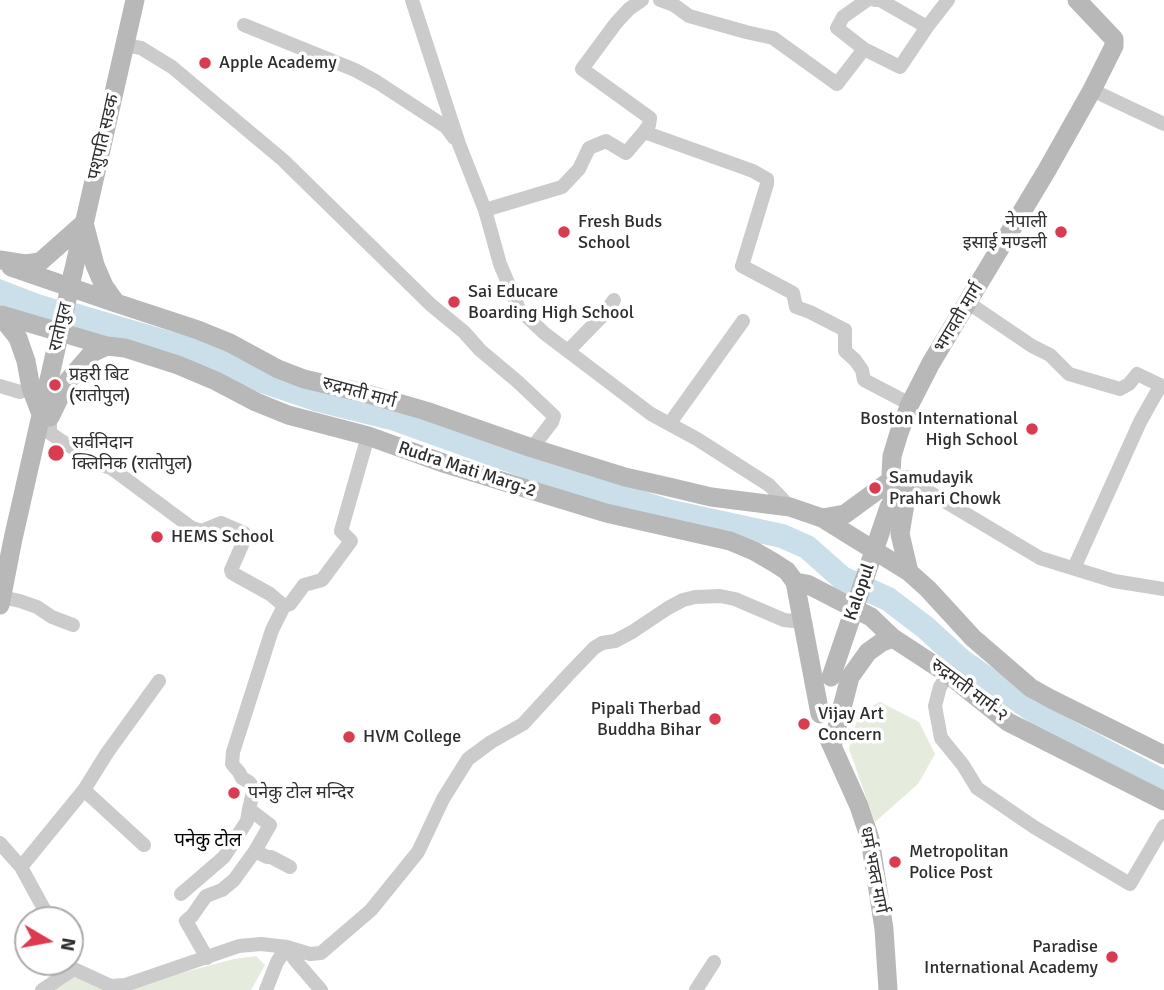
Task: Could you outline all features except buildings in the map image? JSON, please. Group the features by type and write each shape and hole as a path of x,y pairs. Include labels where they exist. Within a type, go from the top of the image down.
{"street":[{"name":"पशुपति सडक","path":"73,273 135,0"},
{"path":"412,0 459,144 485,210 500,264 519,309 544,333 651,414 769,485 790,507"},
{"path":"485,210 562,187 579,169 589,148 606,141 626,153 644,132 650,118 582,69 616,23 642,0"},
{"path":"660,0 674,5 689,16 773,38 838,84 864,49"},
{"path":"867,0 843,17 837,28 864,49 900,67 948,0"},
{"path":"875,0 880,0 927,27"},
{"name":"भगवती मार्ग","path":"889,507 900,480 892,456 910,404 1092,90 1114,46 1114,39 1077,0"},
{"path":"244,25 377,82 446,127 459,144"},
{"path":"125,45 141,48 172,67 283,160 431,305 554,416 532,448"},
{"path":"1092,90 1164,124"},
{"path":"644,132 753,171 766,179 768,184 741,266 793,293 796,307 845,330 845,351 862,370 864,380 910,404"},
{"path":"0,262 40,262 84,223 94,264 116,303"},
{"name":"रुद्रमती मार्ग","path":"0,262 198,330 303,379 426,411 625,477 711,497 790,507 822,518 909,572 973,638 1031,688 1164,755"},
{"name":"रातोपुल","path":"46,415 40,384 73,273"},
{"path":"568,351 614,300"},
{"path":"964,309 973,306 1050,355 1069,374 1120,389 1129,384 1137,374 1163,386 1140,422 1074,568"},
{"path":"0,386 20,392 40,384 26,361 18,338 1,315"},
{"name":"Rudra Mati Marg-2","path":"1,315 178,365 288,415 368,436 459,468 606,513 730,541 773,562 787,571 795,582 807,584 871,617 892,638"},
{"path":"670,424 743,321"},
{"path":"73,625 20,601 1,601 7,538 46,415 81,364 92,353 107,346"},
{"path":"46,415 50,433 99,464 111,468 192,528 202,531 221,523 244,533 232,573 270,594 284,606"},
{"path":"181,894 224,857 247,821 254,788 232,764 233,752 272,630 284,606 290,604 304,585 323,580 351,541 341,531 368,436"},
{"path":"900,480 1040,558 1114,581 1164,589"},
{"path":"822,518 845,514 900,480"},
{"path":"900,480 900,534 909,572"},
{"name":"Kalopul","path":"820,714 889,507"},
{"path":"795,582 820,714"},
{"path":"84,972 100,982 117,986 239,946 261,944 287,947 310,954 321,953 371,909 418,852 443,799 468,760 523,724 594,648 632,632 682,600 695,597 720,596 735,599 784,620 802,622"},
{"path":"832,746 849,677 868,652 892,638"},
{"name":"रुद्रमती मार्ग-२","path":"892,638 948,674 1008,722 1164,801"},
{"path":"948,674 940,687 935,706 941,738 977,788 1034,827 1130,884 1164,826"},
{"path":"21,867 83,790 159,681"},
{"name":"धर्म भक्त मार्ग","path":"820,714 870,839 884,929 888,990"},
{"path":"83,790 144,845"},
{"path":"207,958 186,921 206,897 222,890 234,880 255,851 270,824 249,809"},
{"path":"0,843 21,867 42,906"},
{"path":"255,851 290,867"},
{"path":"266,990 277,962 287,947"},
{"path":"287,947 321,990"},
{"path":"696,990 715,962"},
{"path":"42,990 58,976"}],"shaded area":[{"path":"880,702 919,722 935,754 918,784 875,822 849,749 859,713"},
{"path":"256,956 265,965 251,990 118,990 234,959"},
{"path":"69,976 84,976 118,990 50,990"}],"water":[{"path":"0,279 109,316 103,339 0,305"}],"waterway":[{"path":"74,315 202,353 265,382 315,399 392,418 520,464 667,511 782,536 807,547 842,578 888,599 926,628 962,661 1048,721 1164,782"}],"place":[{"name":"Apple Academy","path":"205,63"},
{"name":"Fresh Buds School","path":"564,232"},
{"name":"नेपाली इसाई मण्डली","path":"1061,232"},
{"name":"Sai Educare Boarding High School","path":"454,302"},
{"name":"प्रहरी बिट (रातोपुल)","path":"55,385"},
{"name":"Boston International High School","path":"1032,429"},
{"name":"सर्वनिदान क्लिनिक (रातोपुल)","path":"56,453"},
{"name":"Samudayik Prahari Chowk","path":"875,488"},
{"name":"HEMS School","path":"157,537"},
{"name":"Pipali Therbad Buddha Bihar","path":"715,719"},
{"name":"Vijay Art Concern","path":"804,724"},
{"name":"HVM College","path":"349,737"},
{"name":"पनेकु टोल मन्दिर","path":"234,793"},
{"name":"Metropolitan Police Post","path":"895,862"},
{"name":"Paradise International Academy","path":"1112,957"}],"district":[{"name":"पनेकु टोल","path":"208,841"}]}
